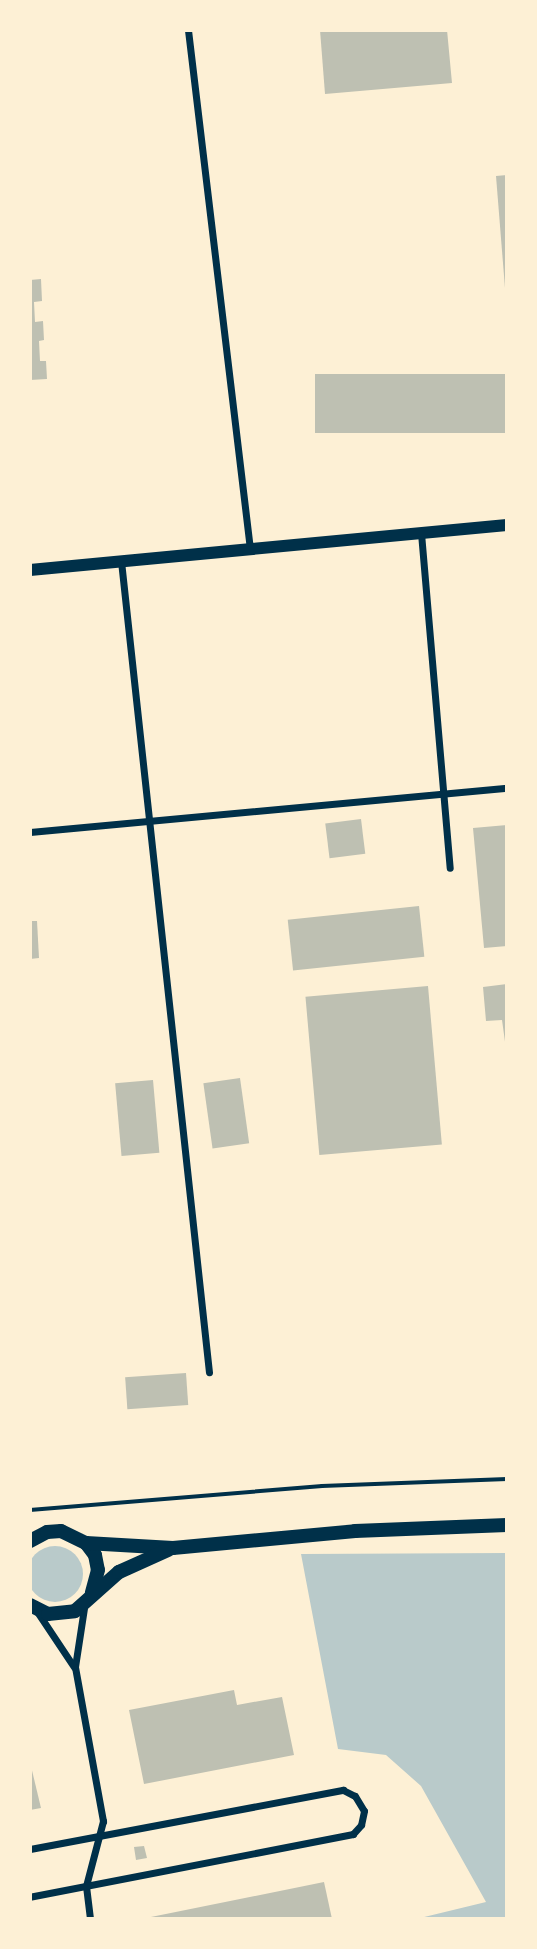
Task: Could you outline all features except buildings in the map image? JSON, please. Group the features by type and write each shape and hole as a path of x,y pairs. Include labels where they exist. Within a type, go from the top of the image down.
{"main road":[{"path":"30,1541 47,1532 61,1531 86,1543 173,1548 355,1531 507,1525"},
{"path":"86,1543 94,1555 98,1570 97,1584 88,1600"},
{"path":"32,1607 62,1614 88,1600 119,1572 173,1548"}],"street":[{"path":"188,30 250,549"},
{"path":"30,570 507,525"},
{"path":"421,533 450,868"},
{"path":"121,561 209,1373"},
{"path":"30,832 507,788"},
{"path":"88,1600 80,1620 75,1667 103,1821 86,1886 90,1919"},
{"path":"32,1607 75,1667"},
{"path":"30,1849 343,1790 355,1796 364,1811 361,1825 353,1833 30,1897"}],"path":[{"path":"30,1510 322,1486 507,1479"}],"shaded area":[{"path":"55,1546 66,1548 75,1554 81,1563 81,1585 75,1594 66,1600 55,1602 44,1600 35,1594 29,1585 27,1574 29,1563 35,1554 44,1548"},
{"path":"507,1553 507,1919 416,1919 486,1902 421,1786 386,1755 338,1749 301,1554"}]}
